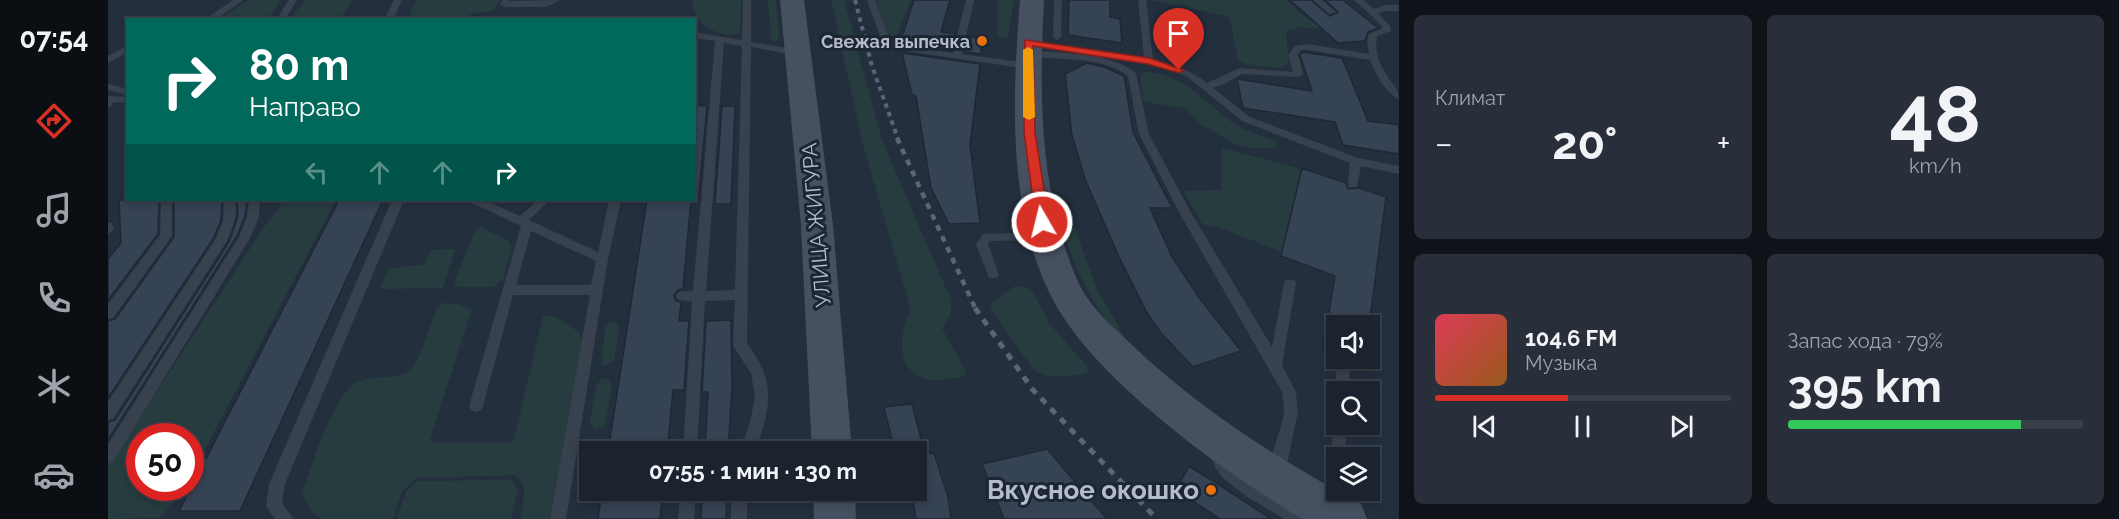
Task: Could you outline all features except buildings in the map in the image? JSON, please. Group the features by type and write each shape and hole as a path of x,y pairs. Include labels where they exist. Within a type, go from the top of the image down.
{"main road":[{"name":"УЛИЦА ЖИГУРА","path":"792,0 824,318 831,441"},
{"path":"1032,0 1035,50 1030,132 1046,237 1064,289 1093,330 1140,378 1212,438 1278,480 1339,508"},
{"path":"834,501 835,519"}],"lane":[{"path":"211,18 239,0"},
{"path":"281,18 292,0"},
{"path":"389,18 398,0"},
{"path":"506,0 504,4 546,4 556,0"},
{"path":"747,0 740,346 754,361 763,384 762,414 751,441"},
{"path":"871,0 884,36 894,46 957,56 1035,50 1149,61 1192,76 1246,119 1356,161 1399,170"},
{"path":"957,56 970,0"},
{"path":"1035,50 1058,0"},
{"path":"1142,0 1149,61"},
{"path":"1317,0 1332,12"},
{"path":"1358,0 1387,28 1387,31 1372,34 1371,38 1376,58 1389,86 1399,96"},
{"path":"1373,12 1384,8 1399,8"},
{"path":"696,35 799,52"},
{"path":"691,441 699,296 720,41"},
{"path":"1205,87 1221,82 1240,70 1296,75 1298,74 1293,55 1298,48 1376,58"},
{"path":"108,60 126,49"},
{"path":"1035,50 1108,63 1129,71 1133,75 1144,134 1185,212 1289,392 1291,412 1281,453 1278,480"},
{"path":"108,87 126,92"},
{"path":"108,101 126,100"},
{"path":"1353,184 1356,161"},
{"path":"108,314 166,236 166,201"},
{"path":"108,414 214,253 227,229 232,207 230,201"},
{"path":"108,457 244,238 253,217 254,201"},
{"path":"286,519 274,506 277,484 398,201"},
{"path":"478,201 602,259"},
{"path":"476,406 509,290 524,222 544,201"},
{"path":"558,519 602,259 615,201"},
{"path":"993,276 982,244 987,237 1046,237"},
{"path":"1275,366 1290,283"},
{"path":"509,290 598,290"},
{"path":"682,296 741,295"},
{"path":"1212,438 1218,461 1230,476 1299,519"},
{"path":"686,519 687,501"},
{"path":"739,501 739,519"}],"green space":[{"path":"249,0 281,0 269,18 221,18"},
{"path":"305,0 352,0 342,18 291,18"},
{"path":"416,0 500,0 494,10 471,14 468,18 408,18"},
{"path":"692,0 741,0 740,33 724,34 708,28 697,16"},
{"path":"768,0 776,0 779,37 776,43 771,40"},
{"path":"831,0 844,0 882,140 951,300 951,313 942,328 966,372 962,377 934,380 921,377 906,363 902,343 903,331 911,310 863,145"},
{"path":"876,0 911,0 896,37 890,37 887,33"},
{"path":"998,0 1014,0 1008,36 1003,38 997,36"},
{"path":"1151,0 1286,0 1305,17 1325,29 1301,27 1288,30 1286,33 1289,62 1281,68 1247,65 1238,60 1230,18"},
{"path":"1144,72 1158,73 1183,83 1236,125 1276,141 1276,147 1256,149 1235,144 1200,124 1185,108 1146,102 1143,99 1140,76"},
{"path":"1222,148 1301,169 1282,252 1218,227 1202,224 1184,191 1221,190"},
{"path":"1056,193 1063,197 1097,289 1128,343 1101,312 1080,276 1059,217 1054,197"},
{"path":"284,201 335,201 204,451 204,423 136,423 264,227"},
{"path":"480,227 507,240 512,247 503,279 494,287 460,287 455,285 455,280 475,231"},
{"path":"455,249 443,288 380,289 388,269 425,264 431,250"},
{"path":"1015,286 1028,288 1033,292 1049,323 1087,366 1086,374 1053,377 1033,369 990,308 992,302"},
{"path":"442,303 458,304 472,309 430,439 435,443 510,443 514,439 543,316 556,317 579,332 582,341 550,519 520,519 524,497 523,484 515,475 417,478 402,491 393,519 321,519 310,510 302,493 333,411 349,388 356,383 373,378 400,375 413,367 423,347 437,307"},
{"path":"611,322 616,322 619,328 614,361 604,366 601,364 605,327"},
{"path":"602,379 608,379 612,386 605,423 595,429 590,421 596,385"},
{"path":"126,438 126,501 175,501 160,518 108,519 108,466"},
{"path":"512,480 518,489 511,519 397,519 406,492 417,481"}],"railway":[{"path":"855,0 872,66 898,139"},
{"path":"897,138 975,308"},
{"path":"975,308 1033,390 1157,519"}],"slow traffic":[{"path":"1028,50 1029,117"}],"place":[{"name":"Свежая выпечка","path":"982,41"},
{"name":"Вкусное окошко","path":"1211,490"}],"route":[{"path":"1042,222 1030,132 1028,43 1149,61 1179,70"}]}
